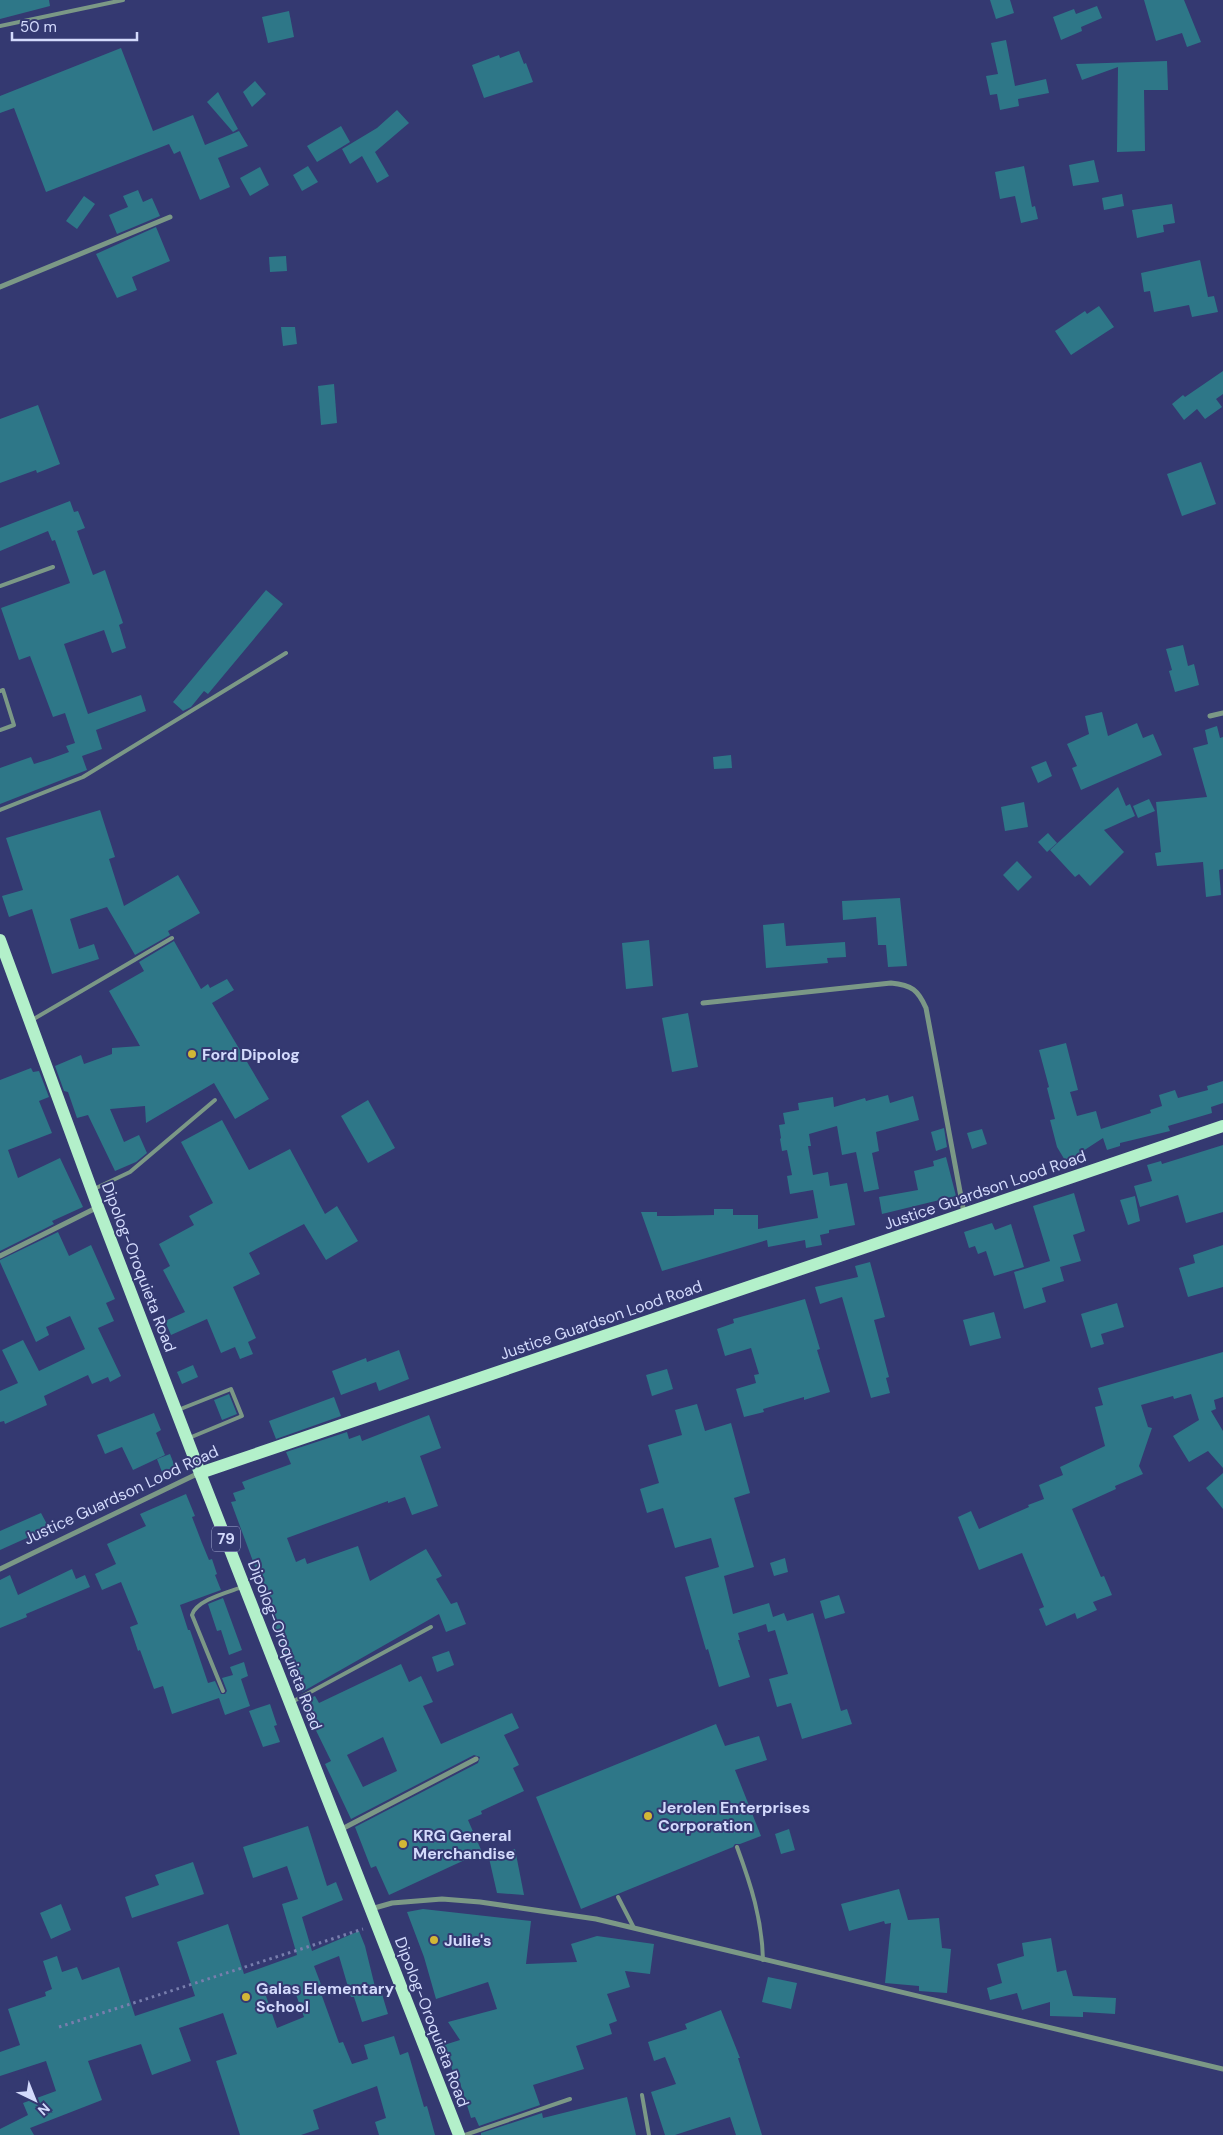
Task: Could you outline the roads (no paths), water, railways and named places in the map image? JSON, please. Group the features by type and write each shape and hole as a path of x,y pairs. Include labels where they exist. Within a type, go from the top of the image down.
{"main road":[{"name":"Dipolog-Oroquieta Road","path":"0,940 98,1207 176,1411 459,2135"},
{"name":"Justice Guardson Lood Road","path":"200,1473 1223,1126"}],"street":[{"path":"0,287 170,217"},
{"path":"1210,716 1223,713"},
{"path":"703,1003 891,983 912,988 920,994 926,1008 964,1214"},
{"path":"0,1256 98,1207"},
{"name":"Justice Guardson Lood Road","path":"0,1569 200,1473"},
{"path":"340,1830 476,1759"},
{"path":"371,1909 392,1902 442,1898 596,1919 1223,2069"}],"lane":[{"path":"0,26 123,0"},
{"path":"0,586 53,567"},
{"path":"0,810 83,777 286,653"},
{"path":"0,691 3,690 14,725 0,730"},
{"path":"30,1021 172,938"},
{"path":"92,1190 120,1178 138,1166 215,1100"},
{"path":"176,1411 230,1389 242,1416 187,1438"},
{"path":"223,1691 192,1615 194,1609 202,1603 244,1586"},
{"path":"290,1704 431,1627"},
{"path":"737,1847 756,1902 763,1935 763,1960"},
{"path":"618,1897 634,1929"},
{"path":"642,2095 649,2135"},
{"path":"465,2135 570,2098"}],"place":[{"name":"Ford Dipolog","path":"192,1054"},
{"name":"Jerolen Enterprises Corporation","path":"648,1816"},
{"name":"KRG General Merchandise","path":"403,1844"},
{"name":"Julie's","path":"434,1940"},
{"name":"Galas Elementary School","path":"246,1997"}]}
